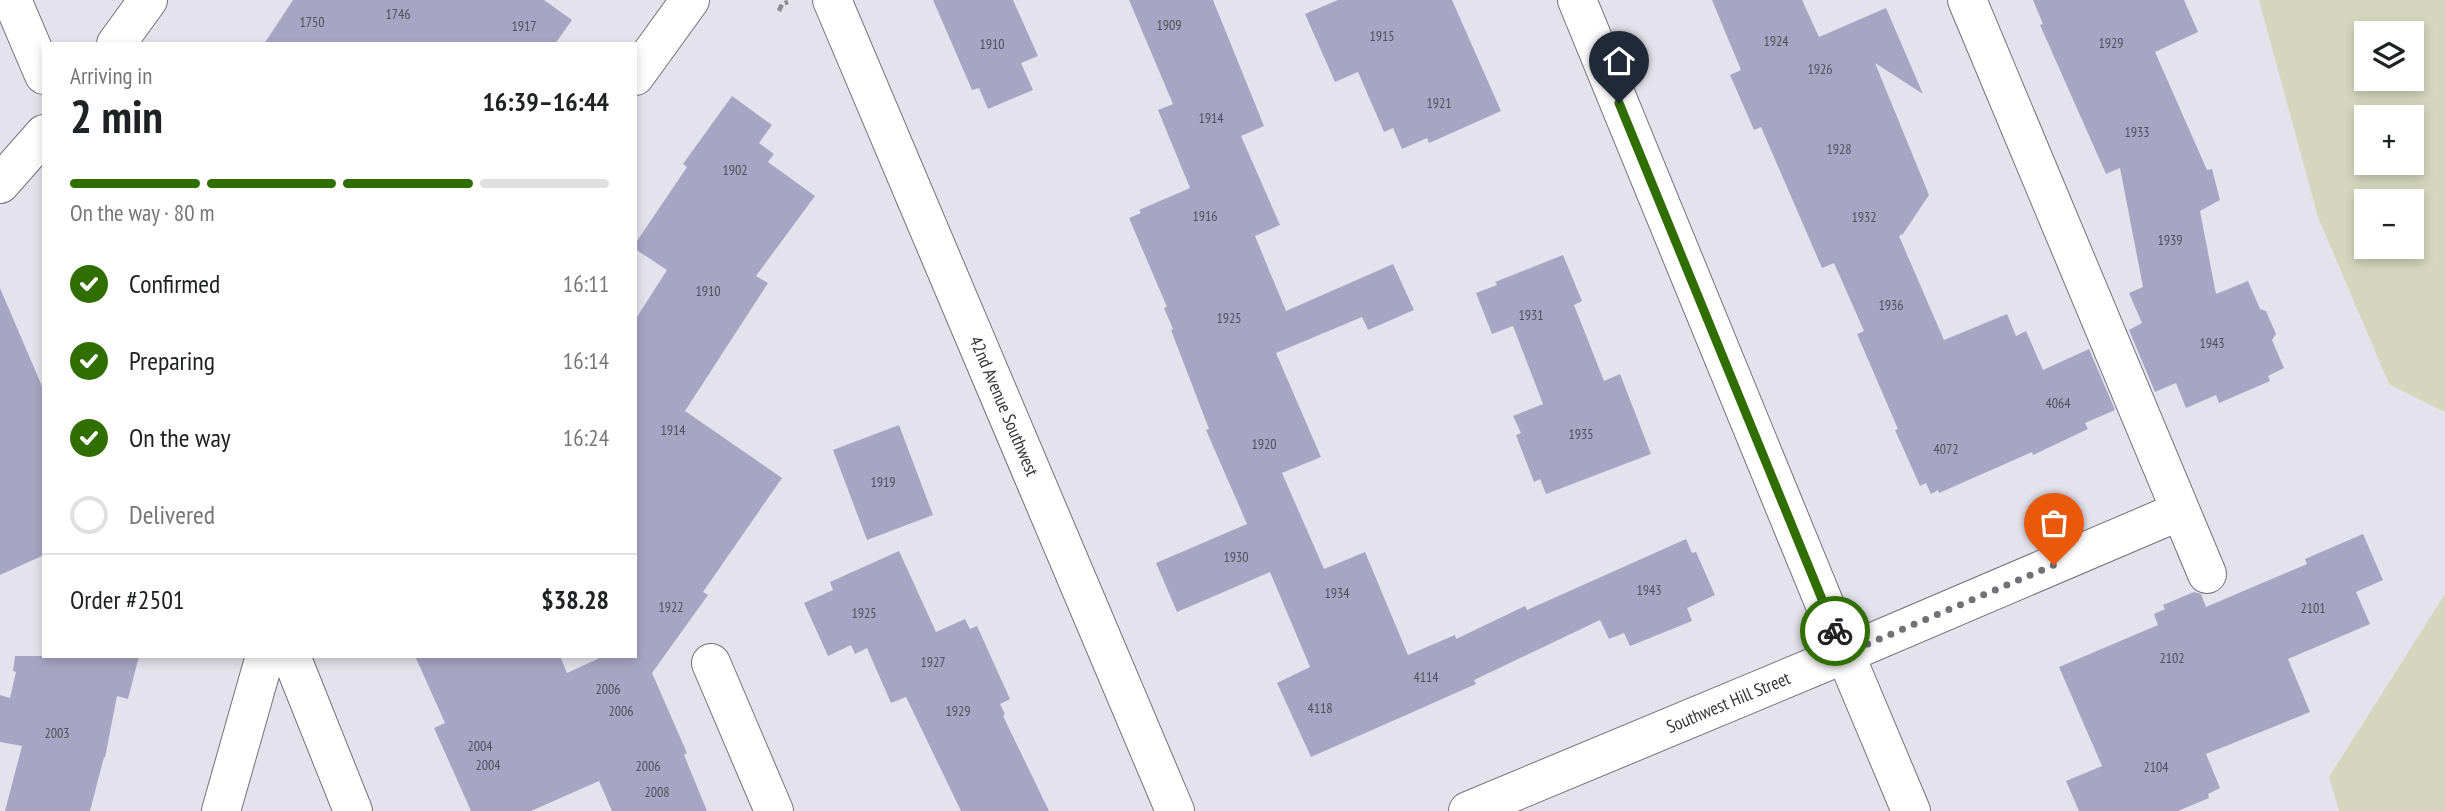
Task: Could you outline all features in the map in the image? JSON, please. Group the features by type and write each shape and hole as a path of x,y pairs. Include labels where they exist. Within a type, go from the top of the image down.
{"street":[{"path":"12,0 42,70"},
{"path":"117,42 148,0"},
{"path":"637,73 690,0"},
{"name":"42nd Avenue Southwest","path":"832,0 1175,811"},
{"path":"1577,0 1844,654 1911,811"},
{"path":"1967,0 2207,574"},
{"path":"0,184 42,136"},
{"name":"Southwest Hill Street","path":"1468,811 1540,797 1844,654 2180,511"},
{"path":"222,811 264,658"},
{"path":"292,658 353,811"},
{"path":"711,663 774,811"}],"green space":[{"path":"2259,0 2445,0 2445,412 2389,384 2318,217"},
{"path":"2445,594 2445,811 2339,811 2329,777"}],"building":[{"path":"293,0 544,0 572,20 556,42 265,42"},
{"path":"933,0 1013,0 1038,56 1021,63 1033,90 988,109 979,88 972,90"},
{"path":"1129,0 1213,0 1264,126 1241,136 1280,225 1255,236 1286,311 1393,264 1414,310 1368,330 1362,317 1276,353 1321,457 1282,473 1324,569 1365,552 1408,655 1455,635 1456,639 1525,606 1527,610 1686,539 1692,553 1696,552 1715,595 1687,608 1692,621 1630,646 1624,633 1609,639 1600,620 1474,680 1476,684 1311,757 1277,683 1310,667 1270,572 1177,612 1156,563 1247,524 1206,430 1209,429 1164,308 1167,307 1129,218 1141,213 1139,210 1190,188 1158,110 1173,104"},
{"path":"1338,0 1452,0 1501,111 1429,143 1427,138 1402,149 1393,128 1384,132 1358,72 1335,82 1305,14"},
{"path":"1712,0 1802,0 1819,37 1886,8 1923,94 1875,63 1929,195 1899,236 1944,340 2007,314 2016,336 2026,331 2043,370 2089,349 2115,410 2085,423 2088,429 2033,455 2032,452 1939,493 1938,490 1931,494 1926,483 1920,486 1857,334 1864,331 1834,263 1822,268 1761,127 1754,130 1730,75 1741,70"},
{"path":"2033,0 2184,0 2198,32 2155,52 2207,170 2212,169 2220,200 2200,211 2216,294 2248,281 2260,309 2266,311 2276,334 2272,340 2284,368 2268,376 2270,381 2219,403 2216,395 2186,408 2176,383 2155,392 2129,330 2142,323 2129,293 2143,287 2120,168 2106,174 2040,25 2043,24"},
{"path":"732,96 772,125 759,143 774,154 768,162 815,196 756,276 768,283 685,411 782,478 703,592 708,595 652,673 687,753 684,755 707,811 612,811 599,781 531,811 471,811 434,728 445,723 416,658 561,658 567,673 600,658 637,658 637,317 667,270 637,250 637,241 687,167 683,164"},
{"path":"1563,255 1582,301 1574,305 1604,381 1620,374 1651,454 1546,494 1540,479 1534,482 1516,435 1521,433 1513,416 1543,404 1513,326 1492,334 1476,293 1497,285 1495,282"},
{"path":"0,288 42,386 42,556 0,575"},
{"path":"899,425 933,515 867,540 833,450"},
{"path":"2363,534 2383,580 2356,592 2370,624 2288,659 2310,712 2206,754 2220,788 2208,794 2209,798 2178,811 2079,811 2066,781 2102,766 2059,667 2158,625 2154,614 2165,609 2163,605 2194,592 2201,594 2206,607 2307,564 2305,559"},
{"path":"899,551 936,632 965,619 970,629 977,626 1010,699 1000,704 1005,714 1003,716 1049,811 961,811 906,697 891,703 867,648 855,654 851,645 828,656 804,603 833,590 830,582"},
{"path":"15,656 138,658 128,699 117,696 105,758 90,811 5,811 22,746 0,742 0,695 10,698 16,672 13,671"}],"way so far":[{"path":"1835,631 1844,654 2054,565"}],"route":[{"path":"1619,103 1835,631"}]}
